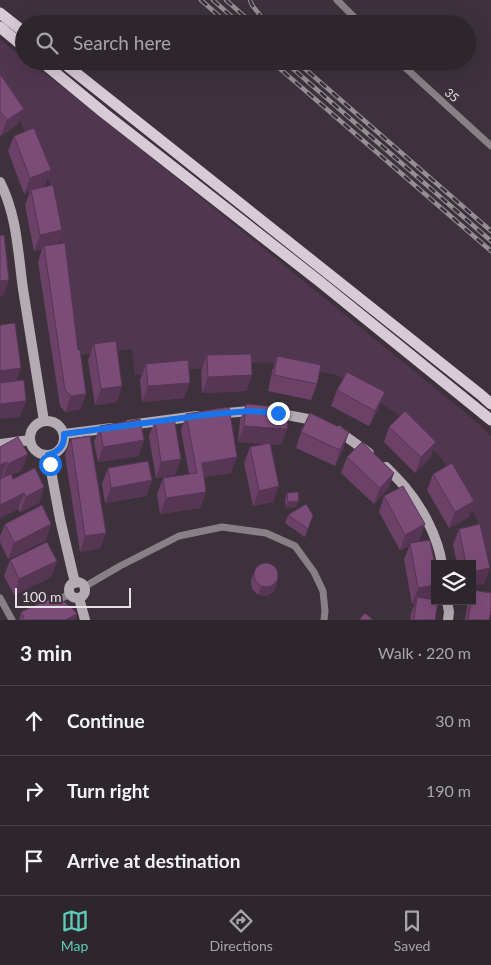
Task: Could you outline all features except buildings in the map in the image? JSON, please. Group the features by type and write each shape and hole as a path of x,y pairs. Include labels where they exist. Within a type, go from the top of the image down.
{"main road":[{"path":"0,13 15,25"},
{"path":"0,28 15,40"},
{"path":"51,70 319,281 491,420"},
{"path":"72,70 491,404"}],"street":[{"path":"337,0 352,15"},
{"name":"35","path":"408,70 491,146"},
{"path":"0,182 16,228 23,288 44,421"},
{"path":"64,434 204,415 249,411 278,413 308,419 341,432 380,461 405,487 426,518 441,560"},
{"path":"44,421 54,422 62,429 64,434 62,446 54,454 43,455 34,450 30,440 32,430 44,421"},
{"path":"0,444 30,440"},
{"path":"44,607 84,594 60,519 48,455"},
{"path":"85,620 70,587 80,585 179,536 222,527 266,533 294,546 314,572 323,591 324,620"},
{"path":"0,598 12,620"},
{"path":"448,605 448,620"}],"shaded area":[{"path":"0,40 15,51 15,70 40,70 55,81 473,419 491,436 491,565 477,519 442,459 399,415 337,375 265,362 135,375 132,349 80,355 52,189 13,106 0,92"}],"railway":[{"path":"201,0 218,15"},
{"path":"213,0 230,15"},
{"path":"226,0 243,15"},
{"path":"250,0 260,15"},
{"path":"281,70 491,251"},
{"path":"294,70 491,241"},
{"path":"306,70 491,231"}],"route":[{"path":"50,464 48,455 54,454 59,450 64,440 64,434 204,415 249,411 278,413"}]}
